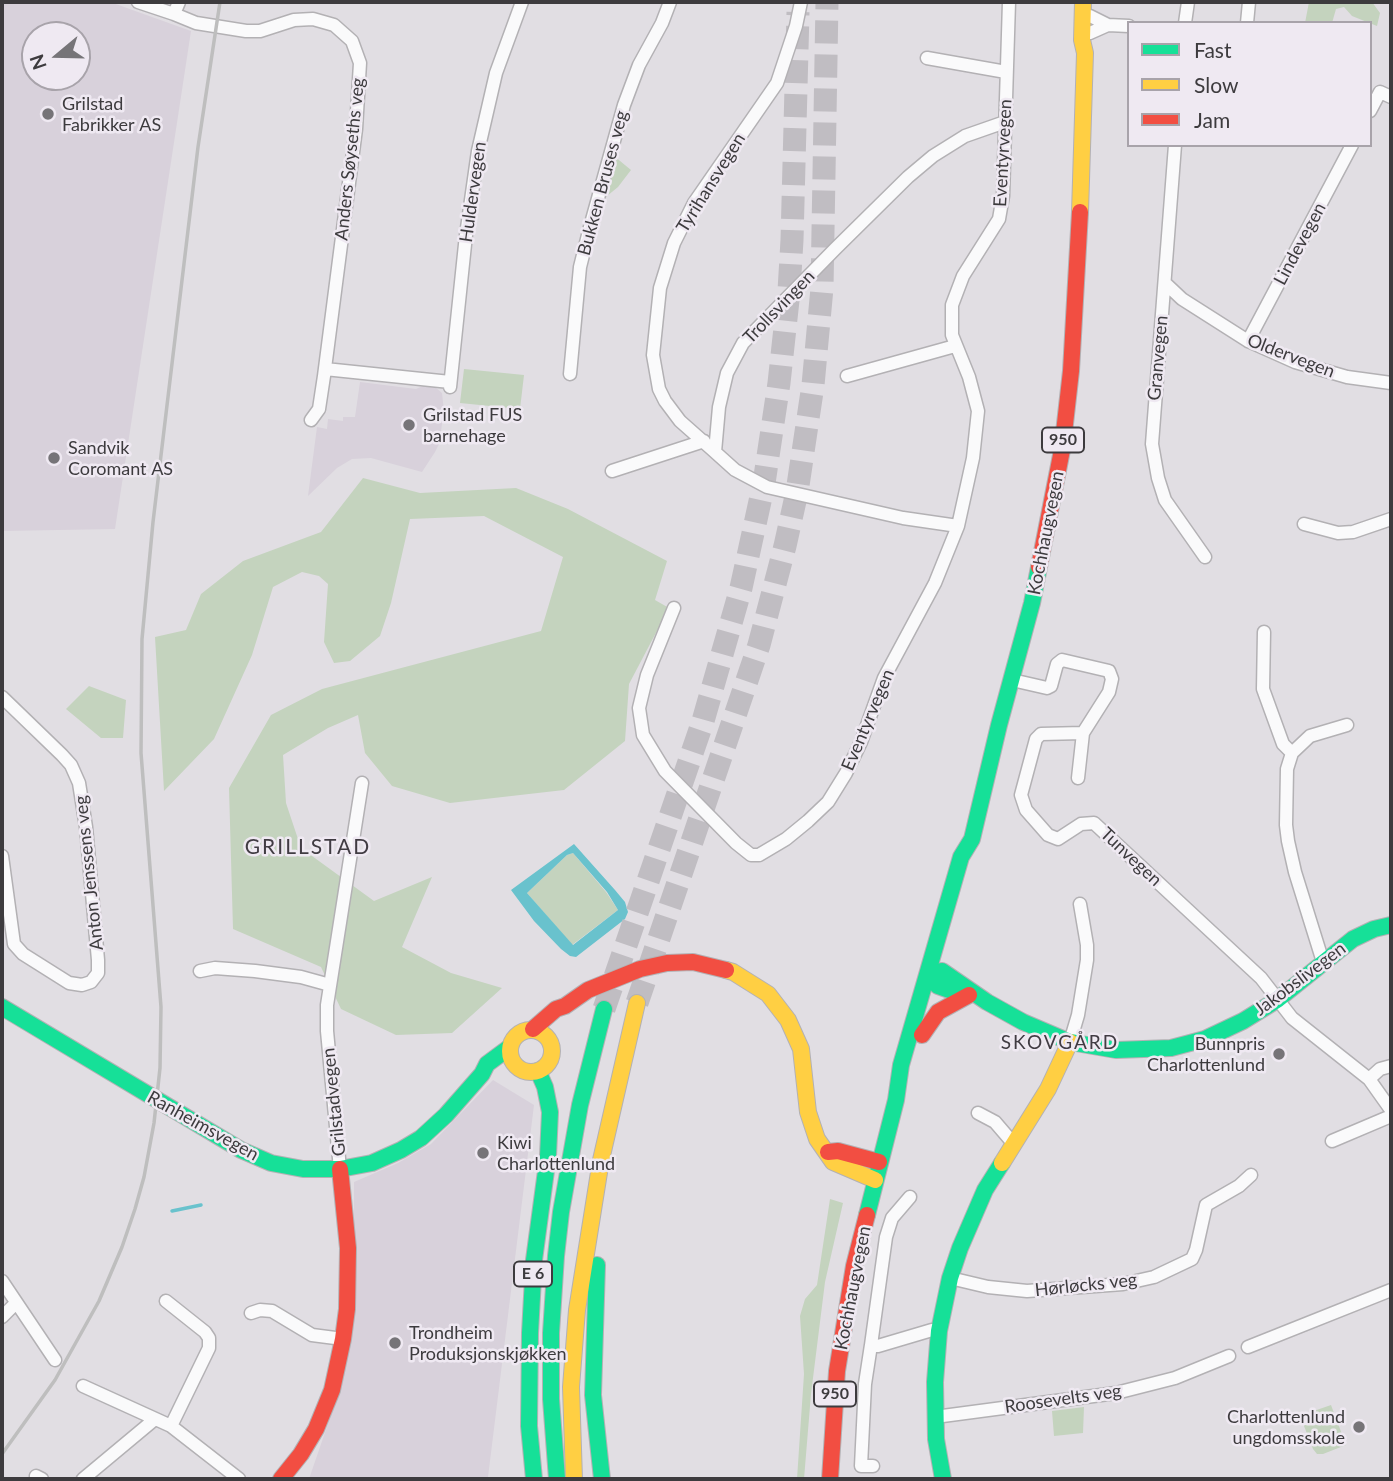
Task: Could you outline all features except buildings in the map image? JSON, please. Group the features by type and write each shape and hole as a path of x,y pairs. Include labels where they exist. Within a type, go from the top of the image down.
{"main road":[{"name":"Kochhaugvegen","path":"896,1100 912,1070 922,1035 961,857 972,839 1032,603 1052,506 1068,397 1079,250 1085,53 1090,33 1088,6"},
{"name":"Kochhaugvegen","path":"1085,53 1082,40 1088,6"},
{"name":"Jakobslivegen","path":"936,978 969,989 969,995 1070,1042 1116,1050 1171,1048 1224,1031 1277,1000 1364,933 1391,925"},
{"path":"533,1030 556,1010 603,982 667,962 706,964 746,979 776,1002 796,1034 804,1063 810,1123 817,1139 833,1162 874,1180"},
{"name":"Kochhaugvegen","path":"830,1479 834,1408 846,1310 874,1180 896,1100 901,1065 936,978"},
{"path":"922,1035 938,1012 969,995"},
{"path":"574,1479 570,1387 577,1310 588,1231 618,1080 637,1003"},
{"path":"550,1042 565,1006"},
{"name":"Ranheimsvegen","path":"2,1007 241,1150 288,1167 340,1169"},
{"name":"E 6","path":"552,1479 554,1450 551,1333 561,1212 580,1105 604,1009"},
{"path":"482,1074 492,1075 520,1069 538,1071 550,1061 552,1053 550,1042 542,1032 520,1032 514,1037 510,1047 512,1060 520,1069"},
{"path":"943,1479 935,1417 939,1331 950,1278 981,1199 1048,1089 1070,1042"},
{"name":"Grilstadvegen","path":"340,1169 372,1164 421,1138 446,1115 482,1074 487,1064 510,1047"},
{"name":"E 6","path":"534,1479 529,1426 530,1333 534,1260 548,1156 550,1112 545,1087 538,1071"},
{"path":"828,1152 838,1151 879,1162"},
{"path":"281,1479 316,1429 332,1390 343,1339 347,1309 348,1248 340,1169"},
{"path":"588,1231 597,1258 593,1395 594,1429 602,1479"},
{"name":"E 6","path":"554,1450 558,1479"}],"street":[{"name":"Anders Søyseths veg","path":"138,2 176,8 196,23 246,31 260,31 294,20 313,19 334,25 352,41 360,63 356,129 319,409 311,420"},
{"name":"Huldervegen","path":"325,369 450,384 478,152 496,73 522,2"},
{"name":"Bukken Bruses veg","path":"570,374 580,267 590,227 624,105 639,65 670,2"},
{"name":"Tyrihansvegen","path":"715,452 672,411 656,381 654,338 660,288 674,243 694,203 777,83 796,26 800,2"},
{"name":"Eventyrvegen","path":"674,608 647,675 639,708 643,735 665,771 736,843 751,855 759,855 786,839 808,821 828,802 846,773 861,742 884,678 934,583 958,526 974,458 978,411 970,377 952,335 952,305 963,276 999,219 1003,197 1009,2"},
{"path":"1185,21 1188,2"},
{"path":"1247,21 1249,2"},
{"path":"1088,6 1108,25"},
{"path":"1090,33 1108,25 1127,26"},
{"path":"927,58 1006,72"},
{"path":"1372,108 1381,92"},
{"name":"Trollsvingen","path":"715,452 724,384 737,352 750,335 917,169 954,142 1005,122"},
{"name":"Granvegen","path":"1175,147 1152,444 1165,500 1205,558"},
{"name":"Lindevegen","path":"1248,341 1351,147"},
{"name":"Oldervegen","path":"1165,284 1182,299 1248,341 1296,362 1347,377 1391,383"},
{"path":"847,376 955,346"},
{"path":"612,471 704,441"},
{"path":"715,452 735,470 767,487 903,518 958,526"},
{"path":"1304,524 1338,533 1353,532 1391,519"},
{"path":"1264,632 1264,689 1283,744 1292,753"},
{"path":"1012,680 1047,688 1051,686 1057,664 1062,660 1109,671 1112,679 1110,692 1083,733 1078,778"},
{"name":"Anton Jenssens veg","path":"2,697 71,765 79,783 86,828 98,960 98,974 91,982 82,985 69,983 23,954 14,944 2,856"},
{"path":"1323,962 1294,872 1288,841 1287,769 1292,753 1310,736 1347,725"},
{"name":"Tunvegen","path":"1083,733 1041,734 1036,739 1021,795 1026,810 1048,835 1058,839 1081,824 1094,823 1261,978 1292,1018 1369,1079 1391,1110"},
{"name":"Grilstadvegen","path":"340,1169 327,1031 330,985 362,783"},
{"path":"1070,1042 1078,1015 1087,960 1080,904"},
{"path":"200,971 215,968 255,971 300,977 330,985"},
{"path":"1369,1079 1380,1069 1391,1066"},
{"path":"978,1113 995,1122 1013,1143"},
{"path":"1332,1141 1391,1116"},
{"name":"Hørløcks veg","path":"950,1278 988,1287 1027,1291 1124,1284 1154,1277 1192,1259 1206,1205 1239,1186 1251,1175"},
{"path":"873,1466 861,1466 871,1345 886,1237 892,1218 910,1197"},
{"path":"2,1281 55,1360"},
{"path":"1248,1347 1391,1290"},
{"path":"166,1301 209,1338 209,1348 171,1426"},
{"path":"2,1317 16,1303"},
{"path":"251,1313 260,1310 272,1311 312,1335 343,1339"},
{"path":"871,1345 878,1346 932,1330 939,1331"},
{"name":"Roosevelts veg","path":"935,1417 1116,1393 1175,1378 1229,1356"},
{"path":"83,1387 171,1426 239,1479"},
{"path":"83,1479 155,1419"}],"shaded area":[{"path":"2,2 113,3 191,31 115,529 2,531"},
{"path":"360,382 416,389 423,386 435,387 442,393 444,411 439,444 422,472 371,458 352,459 337,468 308,496 317,427 327,429 328,419 343,421 343,417 355,417"},
{"path":"493,1080 534,1105 488,1477 309,1479 343,1380 354,1311 354,1182 398,1163 431,1144"}],"green space":[{"path":"1309,2 1372,2 1380,13 1377,26 1372,24 1372,21 1352,16 1344,7 1336,9 1333,21 1305,21"},
{"path":"614,156 631,170 618,187 601,201"},
{"path":"464,369 524,375 520,409 460,403"},
{"path":"363,478 420,493 516,488 568,509 667,561 655,600 669,608 629,684 625,741 564,790 450,803 392,786 365,753 358,715 328,728 283,755 286,803 301,848 374,901 432,877 402,947 451,973 502,988 452,1033 396,1035 341,1009 321,967 233,929 229,788 271,715 322,689 541,631 563,557 484,516 410,519 391,603 380,636 350,661 334,663 324,642 328,584 319,576 302,572 273,587 252,655 214,739 164,791 155,637 186,630 201,594 243,561 321,532"},
{"path":"89,686 126,700 123,738 101,738 66,709"},
{"path":"573,853 618,910 572,945 527,893 567,855"},
{"path":"830,1199 843,1203 825,1282 804,1479 797,1479 804,1374 800,1316 805,1299 817,1285"},
{"path":"1331,1405 1346,1445 1317,1454 1304,1426 1305,1418 1308,1413"},
{"path":"1084,1407 1083,1433 1054,1436 1052,1411"}],"water":[{"path":"574,844 625,902 628,912 625,919 576,957 570,956 534,921 511,890","holes":["573,853 607,892 618,910 573,945 527,893 567,855"]}],"waterway":[{"path":"172,1211 201,1205"}],"tunnel":[{"path":"637,1003 759,645 797,492 813,385 822,288 827,2"},
{"path":"604,1009 703,721 741,588 764,483 789,291 798,12"}],"railway":[{"path":"2,1454 55,1380 99,1301 135,1209 154,1123 160,1068 161,1007 141,753 142,639 153,522 198,147 220,2"}],"traffic: fast":[{"path":"867,1215 896,1100 901,1065 961,857 972,839 1039,567"},
{"path":"966,996 938,986 928,975 942,971 987,1002 1023,1022 1070,1042 1116,1050 1171,1048 1205,1039 1243,1021 1277,1000 1353,939 1374,929 1391,925"},
{"path":"2,1007 241,1150 271,1163 303,1169 340,1169 372,1163 401,1150 421,1138 446,1115 482,1074 487,1064 510,1047"},
{"path":"557,1479 551,1399 551,1333 556,1256 580,1105 604,1009"},
{"path":"534,1479 529,1426 530,1333 534,1260 548,1156 550,1112 545,1087 538,1071"},
{"path":"943,1479 936,1439 935,1382 939,1331 950,1278 960,1248 985,1190 1002,1163"},
{"path":"597,1265 593,1395 602,1479"}],"traffic: slow":[{"path":"1080,212 1085,53 1082,40 1083,2"},
{"path":"726,970 768,994 788,1020 801,1049 808,1112 817,1139 833,1162 875,1180"},
{"path":"574,1479 571,1387 577,1310 601,1160 637,1003"},
{"path":"531,1030 546,1036 552,1051 546,1066 531,1072 516,1066 510,1051 516,1036 531,1030"},
{"path":"1002,1163 1048,1089 1070,1042"}],"traffic: jam":[{"path":"1039,567 1062,450 1071,371 1080,212"},
{"path":"533,1029 556,1009 588,990 640,969 667,963 693,962 726,970"},
{"path":"922,1035 938,1012 969,995"},
{"path":"828,1152 838,1151 879,1162"},
{"path":"281,1479 316,1429 332,1390 343,1339 347,1309 348,1248 340,1169"},
{"path":"830,1479 837,1371 854,1266 867,1215"}],"place":[{"name":"Grilstad Fabrikker AS","path":"48,114"},
{"name":"Grilstad FUS barnehage","path":"409,425"},
{"name":"Sandvik Coromant AS","path":"54,458"},
{"name":"Bunnpris Charlottenlund","path":"1279,1054"},
{"name":"Kiwi Charlottenlund","path":"483,1153"},
{"name":"Trondheim Produksjonskjøkken","path":"395,1343"},
{"name":"Charlottenlund ungdomsskole","path":"1359,1427"}],"district":[{"name":"GRILLSTAD","path":"308,847"},
{"name":"SKOVGÅRD","path":"1060,1043"}]}
